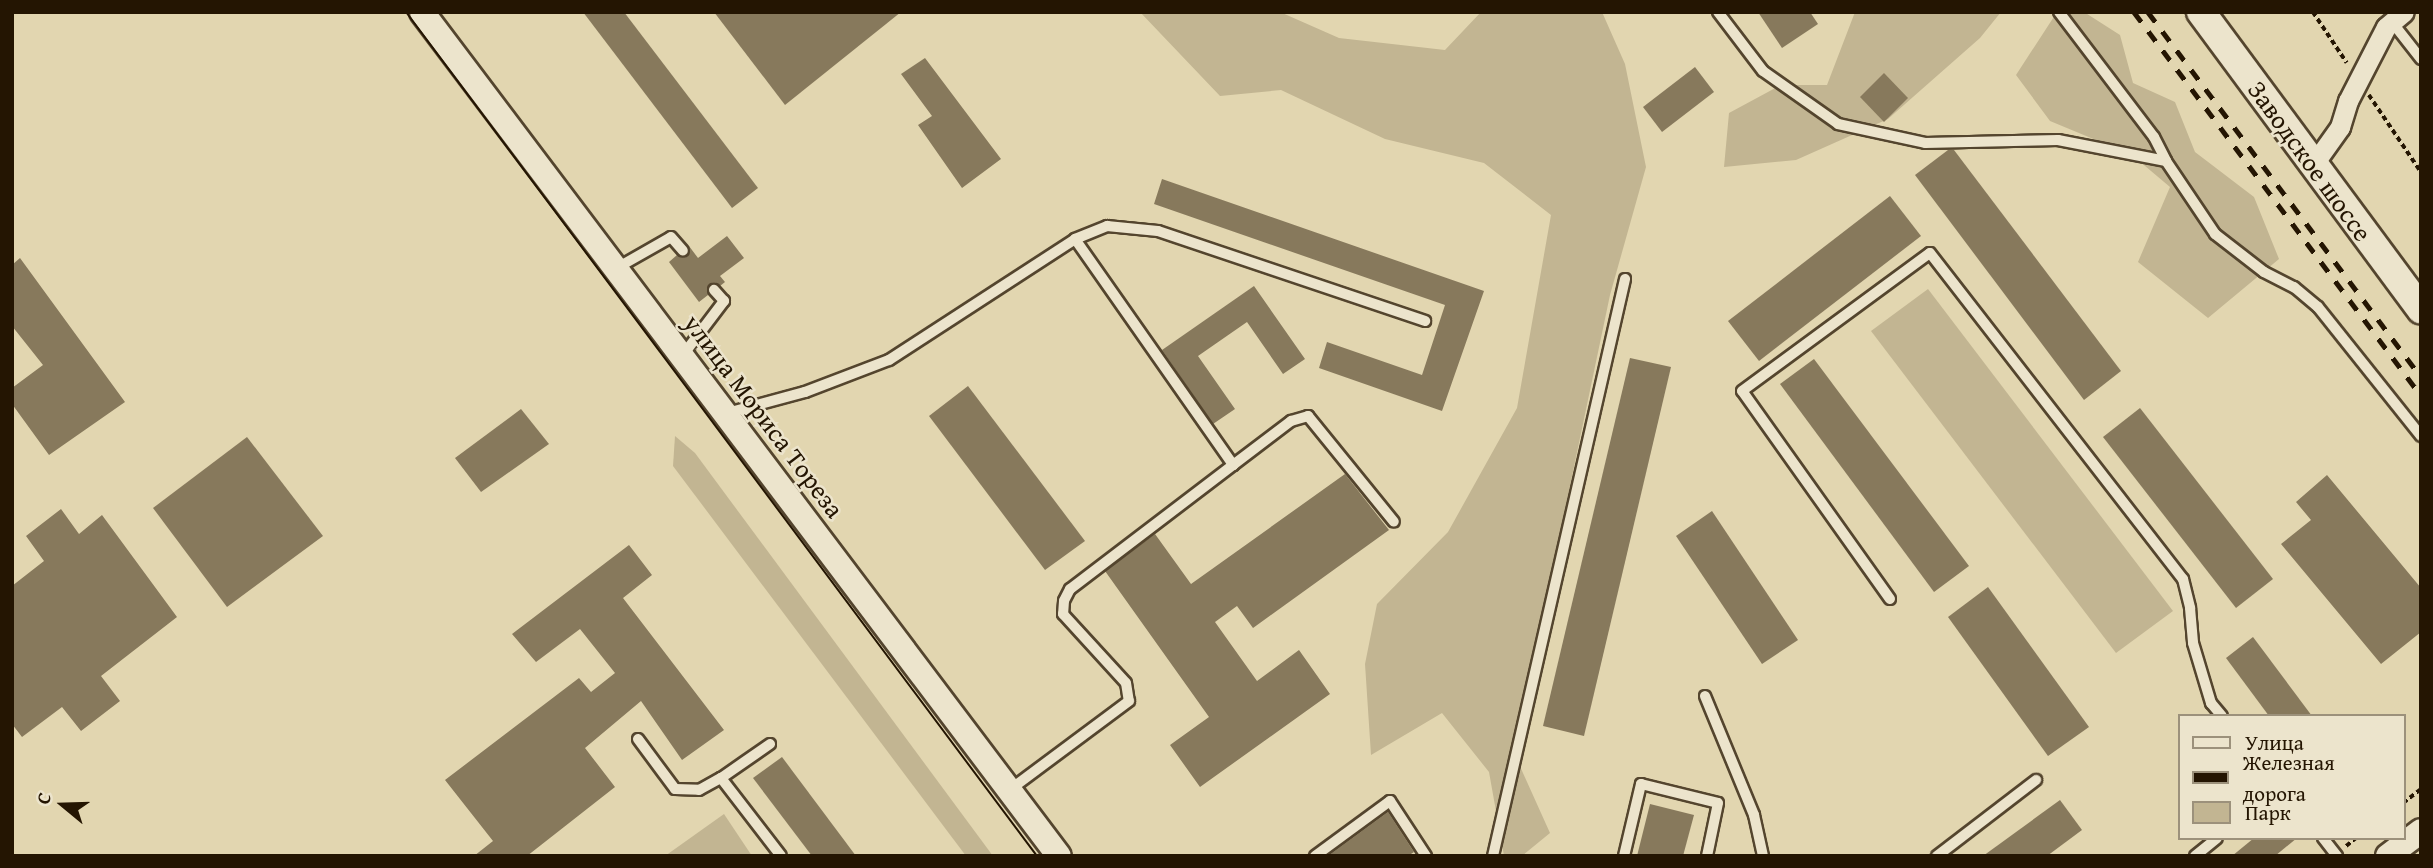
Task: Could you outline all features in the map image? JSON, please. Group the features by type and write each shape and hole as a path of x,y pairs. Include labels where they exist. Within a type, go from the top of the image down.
{"main road":[{"name":"Заводское шоссе","path":"2201,12 2421,309"}],"street":[{"name":"улица Мориса Тореза","path":"422,12 1059,856"},
{"path":"2313,165 2340,127 2348,101 2385,27 2398,17"},
{"path":"2388,856 2421,831"}],"lane":[{"path":"1718,12 1763,71 1838,124 1924,143 2058,140 2166,161"},
{"path":"2059,12 2137,113 2215,234 2263,272 2294,287 2318,307 2421,436"},
{"path":"2398,17 2421,60"},
{"path":"724,414 804,392 889,360 1075,239 1107,226 1158,231 1425,321"},
{"path":"615,269 671,237 683,251"},
{"path":"1075,239 1233,465"},
{"path":"1890,599 1742,391 1930,253 2183,579 2190,608 2193,643 2211,703 2220,714"},
{"path":"1493,856 1625,279"},
{"path":"682,356 724,301 715,290"},
{"path":"1011,789 1129,701 1130,692 1126,683 1063,614 1064,601 1070,589 1291,421 1308,416 1394,522"},
{"path":"1705,696 1754,815 1762,856"},
{"path":"638,739 675,789 698,790 722,778 770,744"},
{"path":"722,778 781,856"},
{"path":"1937,856 2036,780"},
{"path":"1624,856 1641,784 1718,803 1707,856"},
{"path":"1315,856 1390,801 1426,856"},
{"path":"2195,856 2215,840"},
{"path":"2325,840 2337,856"}],"path":[{"path":"2405,801 2421,789"}],"green space":[{"path":"1140,12 1280,12 1339,38 1445,50 1481,12 1602,12 1625,64 1646,167 1610,295 1514,753 1550,833 1522,856 1504,856 1489,772 1442,713 1371,755 1365,664 1377,604 1448,532 1517,408 1551,215 1484,163 1385,139 1281,90 1220,96"},
{"path":"1855,12 2001,12 1980,38 1888,119 1796,160 1724,167 1729,113 1781,85 1827,85"},
{"path":"2057,12 2084,12 2120,35 2133,83 2175,102 2195,152 2254,197 2279,259 2208,318 2138,262 2170,187 2132,155 2050,121 2016,75"},
{"path":"1928,289 2173,611 2116,653 1871,331"},
{"path":"675,436 695,453 993,856 966,856 673,466"},
{"path":"724,814 752,856 665,856"}],"building":[{"path":"583,12 624,12 758,188 732,208"},
{"path":"714,12 901,12 785,105"},
{"path":"1758,12 1810,12 1818,24 1782,48"},
{"path":"925,58 1001,159 962,188 918,125 932,116 901,74"},
{"path":"1695,67 1714,92 1662,132 1643,107"},
{"path":"1884,73 1908,98 1884,122 1860,97"},
{"path":"1948,150 1954,150 2121,371 2084,400 1915,175"},
{"path":"1162,179 1484,291 1442,411 1319,368 1327,342 1422,375 1445,305 1154,204"},
{"path":"1890,196 1921,236 1759,361 1728,321"},
{"path":"727,236 744,258 720,276 725,282 720,286 716,283 709,285 708,295 699,302 669,262 677,255 687,257 689,246 698,258"},
{"path":"20,258 125,402 49,455 12,404 12,388 43,365 12,326 12,265"},
{"path":"1254,286 1305,359 1283,374 1247,322 1198,356 1235,409 1213,424 1162,350"},
{"path":"1630,358 1671,367 1584,736 1543,726"},
{"path":"1814,359 1969,566 1934,592 1780,384"},
{"path":"968,386 1085,541 1045,570 929,416"},
{"path":"2140,408 2273,579 2236,608 2103,437"},
{"path":"521,409 549,444 481,492 455,458"},
{"path":"247,437 323,536 227,607 153,508"},
{"path":"1345,474 1389,530 1253,628 1237,606 1215,622 1257,681 1299,650 1330,694 1200,787 1170,745 1209,717 1105,571 1155,534 1191,584"},
{"path":"2327,475 2421,588 2421,632 2381,664 2281,544 2311,520 2296,502"},
{"path":"61,509 79,534 102,515 177,617 101,676 120,701 81,731 62,707 22,737 12,724 12,586 44,561 26,536"},
{"path":"1712,511 1798,640 1762,664 1676,536"},
{"path":"629,545 652,575 623,598 724,730 682,760 641,701 585,748 615,787 527,856 474,856 493,841 445,780 579,678 591,692 615,673 580,629 536,662 512,634"},
{"path":"1988,587 2089,727 2048,756 1948,617"},
{"path":"2253,637 2311,714 2268,714 2226,658"},
{"path":"782,757 856,856 812,856 753,778"},
{"path":"2060,800 2082,830 2047,856 1983,856"},
{"path":"1650,804 1694,815 1683,856 1637,856"},
{"path":"1388,812 1414,852 1408,856 1328,856"},
{"path":"2252,840 2295,840 2275,856 2232,856"}],"tram line":[{"path":"406,12 1037,856"}],"railway":[{"path":"2134,12 2421,396"},
{"path":"2148,12 2421,377"}]}
